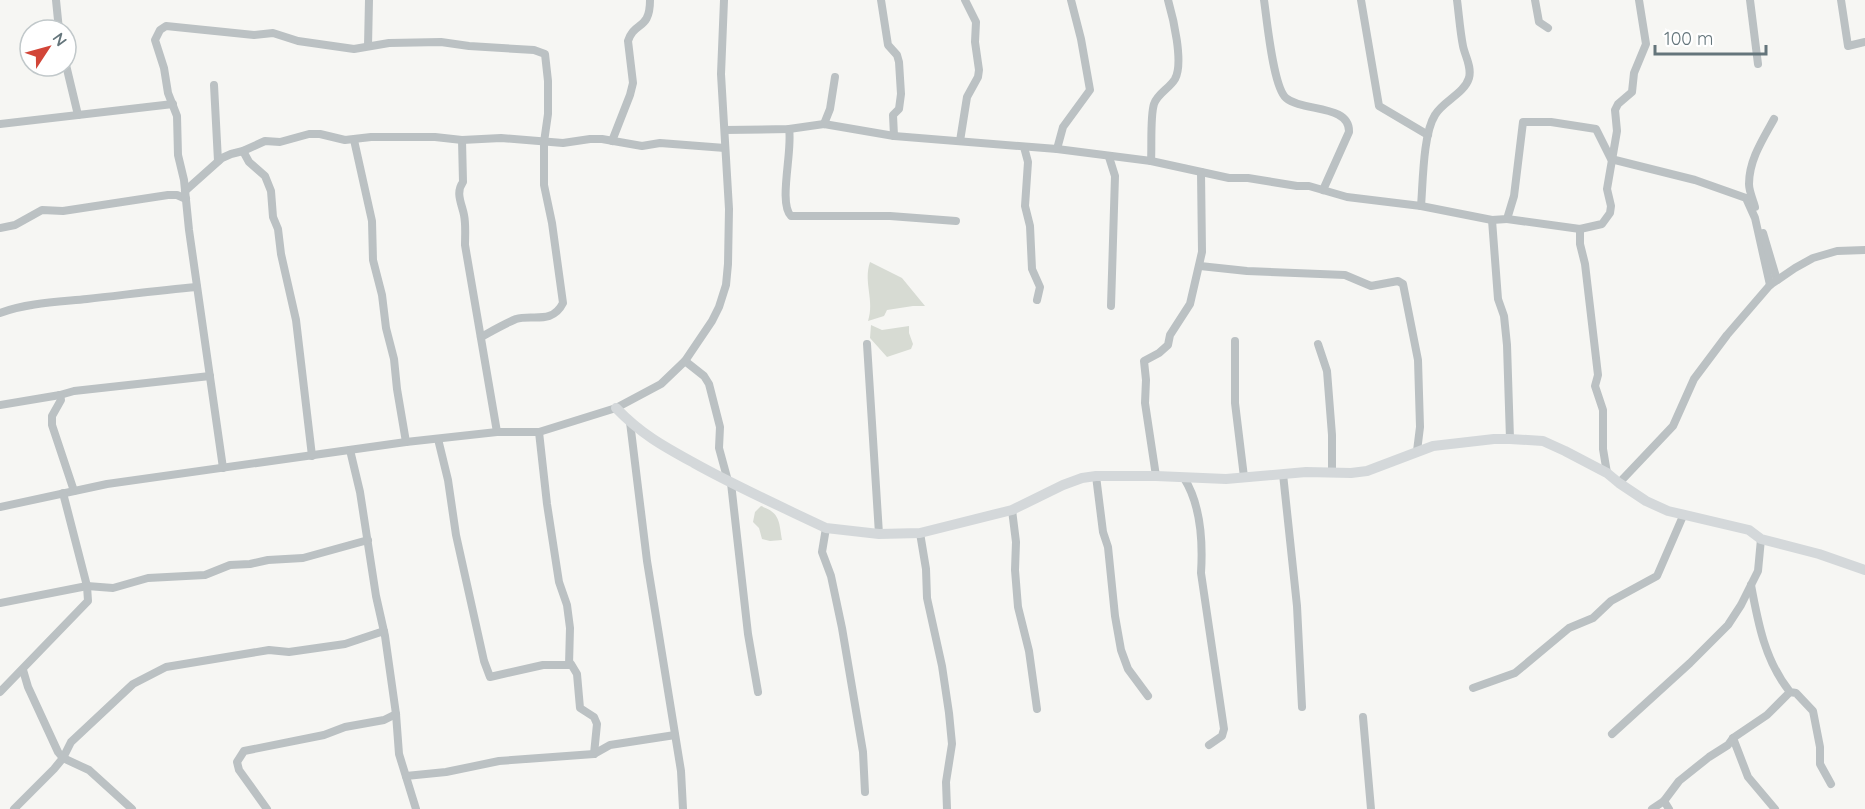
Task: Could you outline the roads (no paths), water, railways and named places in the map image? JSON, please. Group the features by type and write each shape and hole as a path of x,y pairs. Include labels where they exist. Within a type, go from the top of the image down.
{"street":[{"path":"56,0 58,18"},
{"path":"368,46 369,0"},
{"path":"612,141 633,83 629,35 649,16 650,0"},
{"path":"0,507 107,484 406,442 497,432 539,432 616,408 661,384 685,361 712,321 726,285 729,209 721,74 724,0"},
{"path":"881,0 888,45 897,55 899,62 901,94 899,109 893,115 894,136"},
{"path":"960,141 967,97 978,77 979,70 975,42 976,22 965,0"},
{"path":"1057,149 1063,127 1090,90 1071,0"},
{"path":"1150,160 1153,106 1157,96 1174,81 1178,66 1176,38 1168,0"},
{"path":"1264,0 1276,76 1281,93 1287,100 1335,113 1350,124 1350,132 1323,190"},
{"path":"1362,0 1378,106 1428,135"},
{"path":"1421,206 1428,135 1434,117 1469,79 1470,69 1463,46 1457,0"},
{"path":"1535,0 1539,22 1548,28"},
{"path":"724,130 789,129 824,124 894,136 1057,149 1109,157 1150,160 1229,178 1248,178 1309,186 1347,197 1421,206 1492,220 1507,219 1580,229 1602,224 1610,213 1611,206 1606,189 1617,131 1616,107 1632,92 1634,73 1646,44 1639,0"},
{"path":"1750,0 1758,64"},
{"path":"1841,0 1848,46 1865,42"},
{"path":"223,468 184,180 178,155 177,116 155,40 160,30 166,26 254,35 273,33 298,41 354,49 389,43 441,42 542,52 546,59 548,81 544,185 552,223 563,303 548,316 536,319 517,319 481,337"},
{"path":"824,124 832,100 835,77"},
{"path":"69,78 78,116"},
{"path":"214,85 218,161"},
{"path":"0,124 173,104"},
{"path":"1774,118 1757,150 1752,164 1749,186 1774,283"},
{"path":"1507,219 1514,196 1523,122 1551,122 1596,129 1611,159 1695,180 1746,198 1755,218 1774,283"},
{"path":"789,129 786,210 791,216 890,216 956,220"},
{"path":"185,191 218,161 231,154 265,141 280,142 309,134 320,134 345,140 370,137 462,140 501,138 547,139 563,144 590,139 642,146 660,143 725,148"},
{"path":"354,140 372,221 373,260 394,359 406,442"},
{"path":"462,140 463,182 459,187 459,195 464,215 465,245 497,432"},
{"path":"1024,147 1028,162 1025,206 1030,226 1032,270 1040,287 1037,300"},
{"path":"243,151 249,162 265,176 272,191 273,217 278,229 281,254 296,320 312,456"},
{"path":"1109,157 1115,176 1111,306"},
{"path":"1156,476 1145,403 1144,361 1168,345 1170,335 1190,304 1200,266 1202,242 1201,172"},
{"path":"0,228 15,225 42,210 63,211 168,195 177,195 186,200"},
{"path":"1492,220 1498,299 1504,316 1507,345 1510,439"},
{"path":"1580,229 1580,244 1585,264 1598,375 1595,386 1603,410 1603,449 1607,473"},
{"path":"1619,483 1673,426 1694,379 1727,335 1774,283 1814,258 1837,251 1865,250"},
{"path":"1200,266 1246,272 1345,275 1371,286 1401,282 1418,360 1420,427 1417,451"},
{"path":"0,313 36,305 197,287"},
{"path":"1234,341 1235,403 1244,477"},
{"path":"867,344 879,534"},
{"path":"1318,344 1327,371 1332,435 1332,473"},
{"path":"685,361 704,376 713,393 720,427 719,448 730,482 758,692"},
{"path":"0,405 74,391 210,376"},
{"path":"60,395 61,400 52,416 52,424 74,491"},
{"path":"616,408 650,439 730,482 826,528 879,534 920,533 1012,510 1082,478 1156,476 1226,479 1367,471 1433,446 1463,441 1510,439 1543,441 1607,473 1646,501 1683,516 1749,530 1761,540 1819,554 1865,570"},
{"path":"630,422 647,561 681,771 683,809"},
{"path":"539,432 547,504 570,628 569,665"},
{"path":"438,438 448,480 456,535 484,661 490,677 543,665 571,664 577,674 580,708 594,717 597,724 594,754"},
{"path":"350,450 360,492 376,596 384,631 396,714 399,754 416,809"},
{"path":"1283,474 1297,606 1302,707"},
{"path":"1096,476 1121,650 1128,669 1148,696"},
{"path":"1184,478 1197,505 1202,573 1224,729 1222,736 1209,745"},
{"path":"0,692 88,601 87,586 63,493"},
{"path":"1012,510 1016,542 1015,570 1018,607 1029,651 1037,709"},
{"path":"1473,688 1515,673 1569,628 1593,618 1611,601 1657,576 1683,516"},
{"path":"826,528 822,552 831,576 842,628 863,752 865,792"},
{"path":"920,533 926,569 927,598 942,666 949,713 952,744 946,782 947,809"},
{"path":"0,603 87,586 113,588 148,578 206,575 230,565 303,558 368,540"},
{"path":"1612,734 1712,643 1728,625 1758,571 1761,540"},
{"path":"1751,585 1758,622 1777,676 1790,692 1796,693 1813,711 1820,747 1820,764 1831,784"},
{"path":"14,809 63,758 71,742 133,684 166,667 269,650 289,652 345,644 384,631"},
{"path":"23,670 28,687 58,752 63,758 89,770 132,809"},
{"path":"1652,809 1664,801 1679,781 1728,745 1733,738 1767,715 1790,692"},
{"path":"267,809 238,770 237,762 244,751 324,735 345,727 384,720 396,714"},
{"path":"1363,717 1371,809"},
{"path":"405,776 446,772 499,761 594,754 610,745 675,735"},
{"path":"1733,738 1748,777 1775,809"},
{"path":"1664,801 1669,809"}]}
